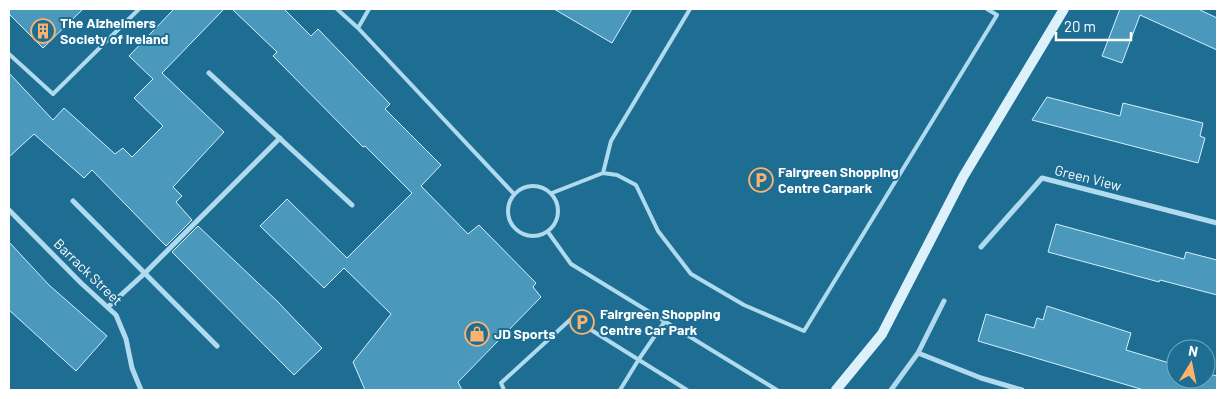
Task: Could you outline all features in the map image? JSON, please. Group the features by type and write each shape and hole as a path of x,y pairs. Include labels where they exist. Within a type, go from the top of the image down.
{"street":[{"path":"836,390 882,334 963,177 1064,9"},
{"path":"209,73 352,205"},
{"path":"108,307 144,274 280,138"},
{"name":"Green View","path":"981,247 1042,178 1217,223"},
{"path":"73,201 217,346"},
{"name":"Barrack Street","path":"9,210 81,283 116,315 126,339 132,368 141,390"},
{"path":"890,390 918,353 944,301"},
{"path":"918,353 981,378 1022,390"}],"lane":[{"path":"9,54 53,94 139,9"},
{"path":"337,9 358,28 514,194"},
{"path":"358,28 368,9"},
{"path":"603,173 611,141 690,9"},
{"path":"552,193 603,173 617,175 636,185 658,231 691,274 744,305 804,331 997,15 987,9"},
{"path":"532,185 543,187 552,193 559,209 558,218 548,232 540,236 531,236 522,234 514,228 509,220 507,211 509,202 514,194 522,188 532,185"},
{"path":"548,232 571,264 778,390"},
{"path":"504,390 501,383 572,318 639,358 687,390"},
{"path":"620,390 665,320"}],"building":[{"name":"The Alzheimers Society of Ireland","path":"9,9 83,9 43,48 9,14"},
{"path":"174,9 224,9 162,73 224,132 173,187 182,196 176,202 192,220 166,246 92,170 84,178 34,134 9,157 9,73 53,120 64,108 115,154 123,148 132,157 163,126 134,98 153,79 129,56"},
{"path":"232,9 284,9 311,36 318,29 390,104 385,109 441,165 421,186 468,234 479,225 536,283 533,287 541,297 458,382 462,390 365,390 353,362 391,314 344,268 324,288 260,226 287,199 347,258 412,193 365,146 363,147 273,56 277,52"},
{"path":"554,9 632,9 612,43"},
{"path":"1120,9 1198,9 1217,18 1217,50 1140,15 1122,63 1102,56"},
{"path":"1047,97 1120,116 1123,103 1203,123 1200,136 1205,138 1198,163 1032,120"},
{"path":"1056,224 1184,259 1186,252 1217,260 1217,295 1160,280 1159,282 1048,252"},
{"path":"198,226 277,301 322,348 294,375 172,252"},
{"path":"9,242 49,285 107,336 76,371 9,310"},
{"path":"1047,306 1131,333 1126,350 1166,362 1166,389 1216,389 1216,376 1217,390 1144,390 978,341 986,314 1034,328 1037,318 1043,320"}],"place":[{"name":"The Alzheimers Society of Ireland","path":"43,31"},
{"name":"Fairgreen Shopping Centre Carpark","path":"761,180"},
{"name":"Fairgreen Shopping Centre Car Park","path":"582,322"},
{"name":"JD Sports","path":"477,334"}]}
